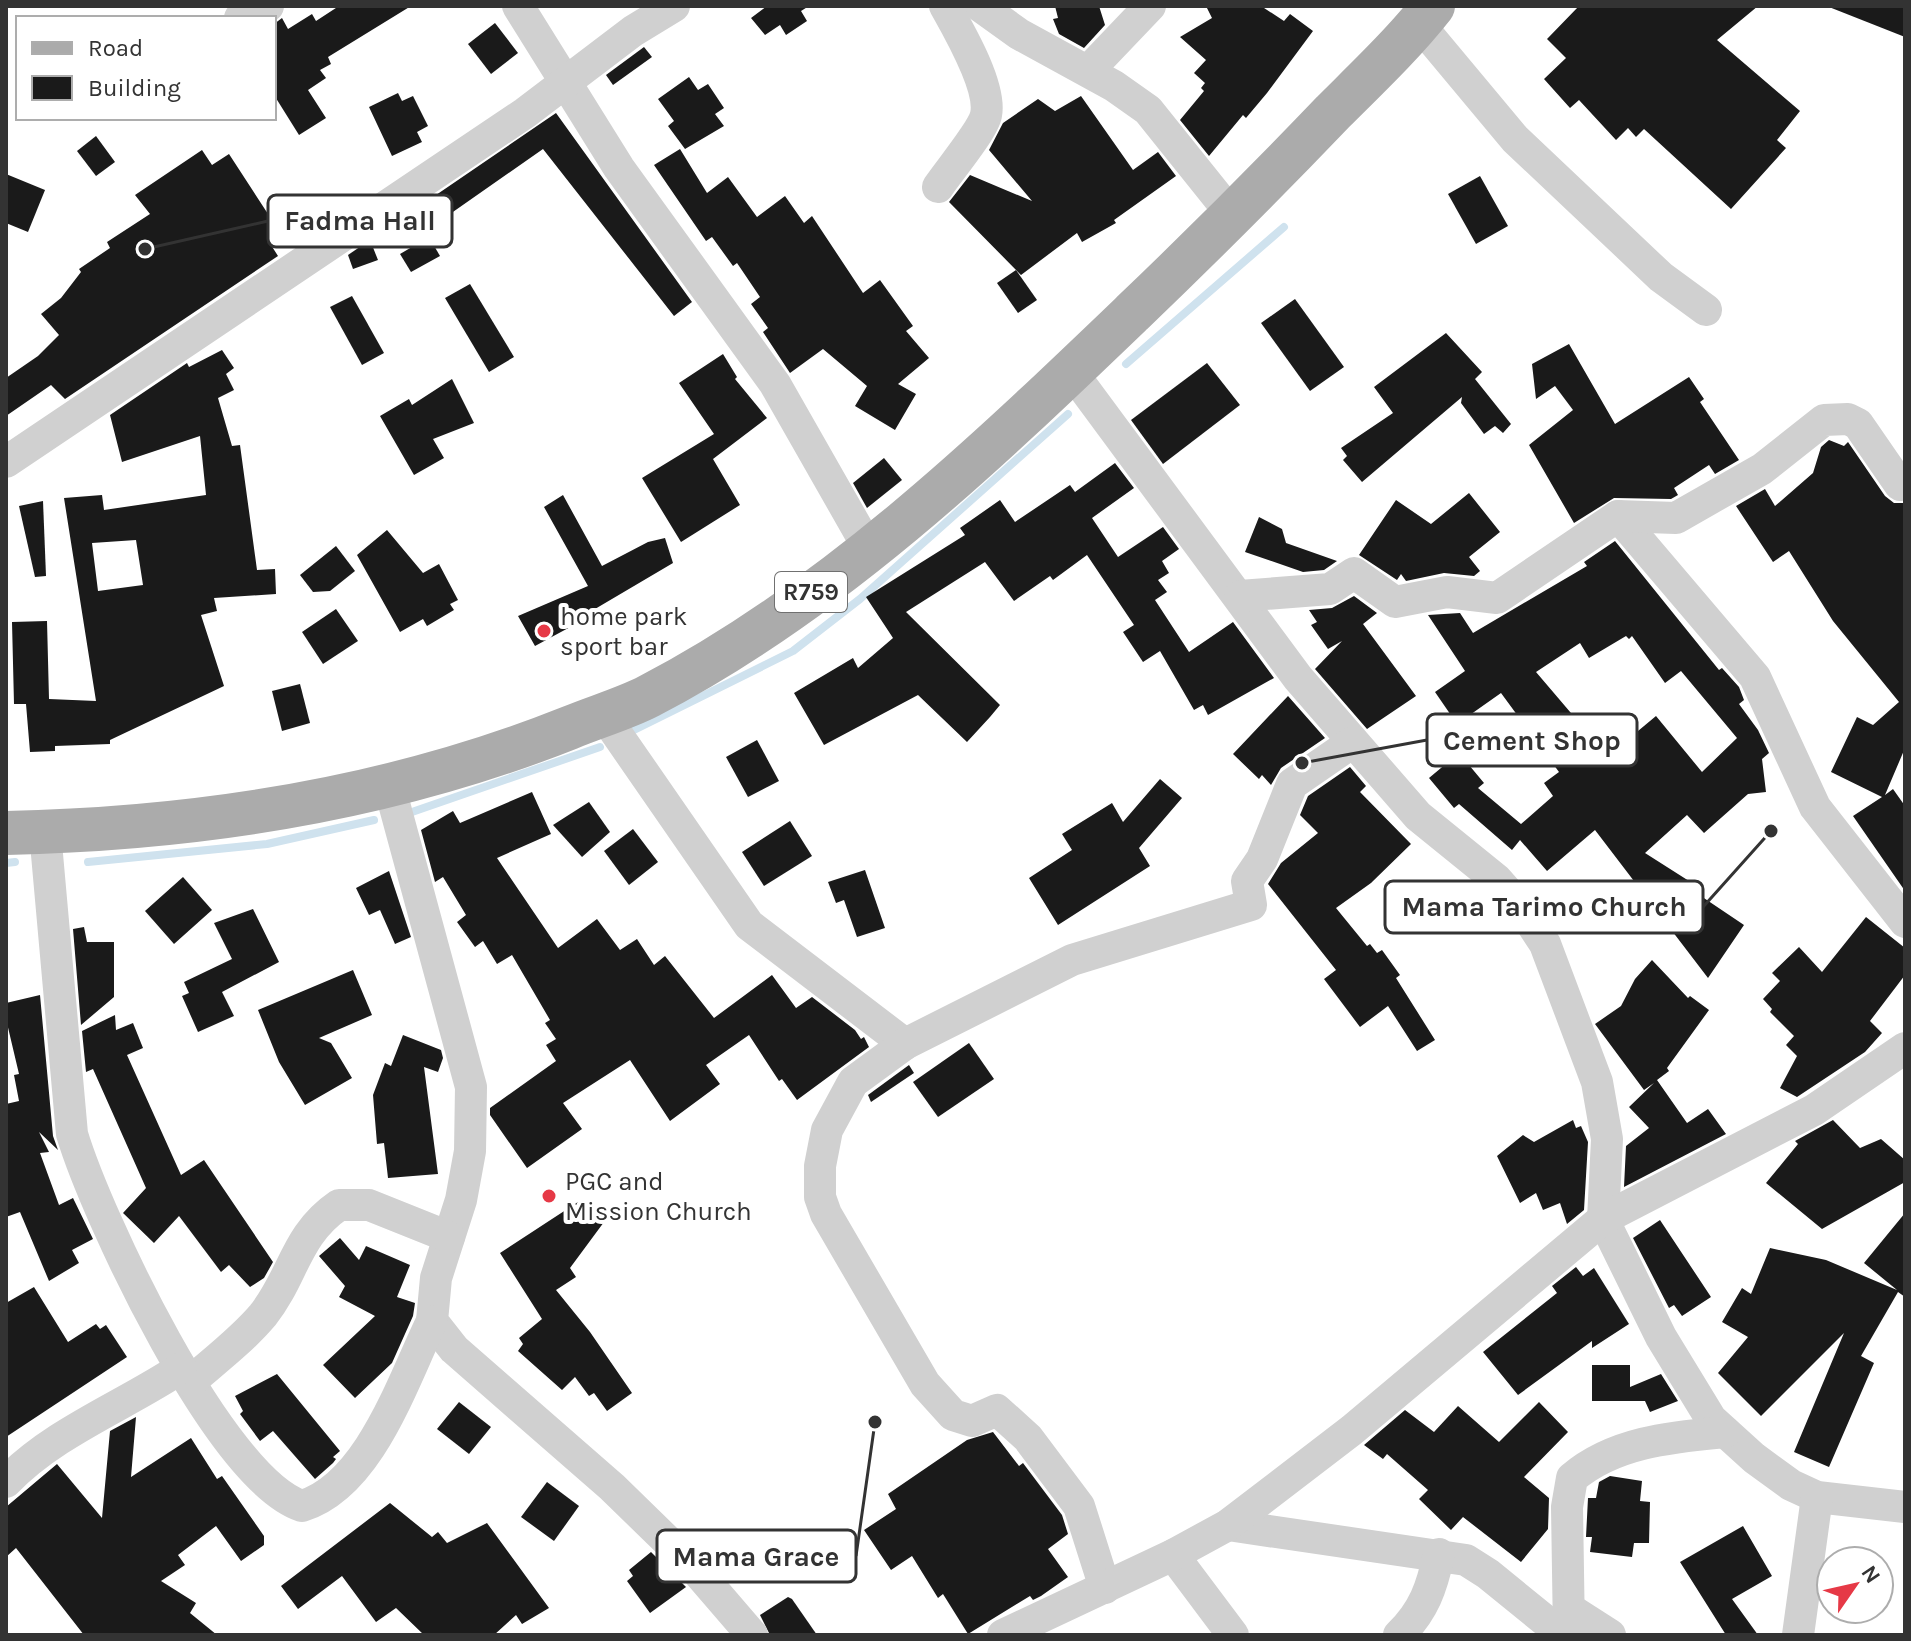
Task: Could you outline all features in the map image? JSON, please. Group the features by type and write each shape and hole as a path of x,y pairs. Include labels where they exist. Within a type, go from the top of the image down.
{"main road":[{"name":"R759","path":"26,833 103,831 247,814 389,785 519,748 646,697 730,648 869,549 1010,430 1233,216 1426,15"}],"street":[{"path":"245,16 268,6"},
{"path":"518,6 619,168 775,384 869,549"},
{"path":"6,462 525,113 633,31 674,6"},
{"path":"938,187 986,116 985,94 978,74 945,6"},
{"path":"980,6 1019,34 1088,71 1148,110 1233,216"},
{"path":"1088,71 1150,6"},
{"path":"1426,15 1515,139 1661,277 1706,310"},
{"path":"1071,371 1298,678 1418,816 1497,880 1520,906 1545,944 1597,1082 1607,1139 1603,1219 1661,1337 1711,1419 1791,1485 1817,1497 1905,1507"},
{"path":"1240,596 1330,589 1354,573 1395,602 1447,592 1497,598 1618,516 1676,518 1762,469 1824,420 1834,418 1858,424 1900,485 1905,484"},
{"path":"1618,516 1755,677 1815,807 1905,922"},
{"path":"603,714 749,925 905,1044"},
{"path":"1105,1588 1079,1506 1028,1438 997,1410 972,1421 953,1415 925,1384 820,1197 820,1166 827,1130 853,1082 905,1044 1072,960 1251,905 1247,881 1262,859 1292,784 1353,742"},
{"path":"26,833 72,1134 105,1222 185,1375 209,1413 270,1489 302,1506 319,1501 360,1464 432,1321 436,1278 470,1151 471,1087 448,992 405,853 389,785"},
{"path":"1003,1635 1173,1555 1228,1525 1352,1430 1603,1219 1814,1110 1905,1048"},
{"path":"6,1482 24,1464 57,1441 185,1375 262,1316 282,1287 292,1260 308,1232 339,1205 369,1205 449,1237"},
{"path":"432,1321 454,1349 612,1487 679,1552 752,1635"},
{"path":"1568,1627 1567,1507 1572,1478 1608,1453 1684,1436 1725,1432"},
{"path":"1798,1635 1817,1497"},
{"path":"1228,1525 1466,1560 1568,1627 1610,1635"},
{"path":"1399,1635 1421,1611 1431,1591 1439,1554"},
{"path":"1173,1555 1233,1635"}],"building":[{"path":"339,6 411,6 328,57 331,64 320,70 326,78 308,90 326,118 299,135 276,98 276,22 282,18 288,29 312,14 316,21"},
{"path":"767,6 809,6 801,11 807,21 786,35 780,25 765,35 751,18"},
{"path":"1055,6 1099,6 1105,25 1084,48 1059,34 1053,19 1058,18"},
{"path":"1206,6 1261,6 1284,21 1290,14 1313,31 1267,93 1246,118 1243,115 1209,156 1180,120 1204,91 1201,88 1205,83 1194,73 1206,60 1180,37 1212,18"},
{"path":"1579,6 1758,6 1717,40 1800,111 1777,140 1786,148 1731,209 1644,129 1636,137 1628,128 1616,140 1579,100 1570,108 1544,79 1566,58 1547,39"},
{"path":"1905,6 1905,37 1829,7"},
{"path":"495,23 518,53 491,74 468,44"},
{"path":"644,47 652,57 613,85 606,75"},
{"path":"689,77 698,90 708,84 724,108 715,114 724,126 685,149 668,126 674,121 658,99"},
{"path":"398,93 402,101 413,96 428,126 417,132 422,142 392,156 369,107"},
{"path":"1081,96 1133,170 1158,152 1176,176 1114,220 1116,223 1082,242 1077,233 1021,275 949,202 970,175 1032,201 989,150 1003,123 1038,99 1055,111"},
{"path":"556,113 692,302 674,316 543,149 430,228 419,212 417,208"},
{"path":"96,136 115,162 96,176 77,151"},
{"path":"680,149 707,193 728,177 757,217 785,196 804,223 812,216 863,293 880,280 913,326 906,331 929,358 898,384 916,394 895,430 855,406 867,386 823,349 790,373 763,332 768,328 751,304 760,297 737,263 733,266 712,237 706,241 654,165"},
{"path":"202,150 212,165 229,154 283,237 271,245 278,256 65,399 51,385 6,416 6,378 38,356 59,335 41,314 61,298 81,272 79,269 110,248 107,242 150,214 135,195"},
{"path":"6,174 45,190 28,232 6,223"},
{"path":"1480,176 1508,226 1476,244 1448,194"},
{"path":"429,237 440,256 411,272 400,254"},
{"path":"370,240 378,260 353,269 348,255"},
{"path":"1016,270 1037,300 1018,313 997,283"},
{"path":"470,284 514,357 489,372 445,298"},
{"path":"352,296 384,353 362,365 330,307"},
{"path":"1295,299 1344,367 1310,391 1261,323"},
{"path":"1446,333 1482,372 1475,379 1511,424 1503,433 1495,426 1484,434 1461,403 1462,397 1362,482 1343,460 1347,456 1341,448 1393,413 1374,387"},
{"path":"1569,344 1615,424 1689,377 1704,399 1700,402 1739,460 1715,474 1709,465 1674,488 1678,495 1671,499 1614,498 1574,523 1529,445 1573,410 1555,386 1536,399 1532,364"},
{"path":"222,350 234,368 226,374 234,390 218,398 232,446 240,445 257,570 275,569 276,594 214,598 217,611 201,615 224,686 110,740 110,744 55,746 55,751 30,752 26,704 14,704 12,622 47,621 49,699 96,701 64,498 102,495 104,510 206,495 200,436 122,462 110,415 187,363 189,367","holes":["136,540 143,585 98,591 92,543"]},
{"path":"723,354 737,377 735,379 767,418 713,459 740,505 681,542 642,478 714,434 679,383"},
{"path":"1207,363 1240,405 1163,464 1131,420"},
{"path":"452,379 474,423 433,439 444,458 414,475 380,416 409,399 412,405"},
{"path":"1829,440 1844,446 1848,442 1885,496 1894,503 1905,503 1905,748 1885,795 1893,789 1905,806 1905,891 1853,816 1882,797 1831,772 1857,717 1873,725 1899,702 1833,621 1789,551 1773,562 1736,506 1765,489 1775,506 1813,473 1821,447"},
{"path":"884,458 902,480 867,508 853,483"},
{"path":"1115,463 1134,488 1092,518 1118,557 1163,527 1179,549 1162,561 1169,573 1158,580 1167,592 1155,600 1189,652 1233,622 1274,678 1208,715 1203,705 1194,710 1160,651 1143,662 1123,632 1134,625 1087,555 1053,580 1050,576 1014,601 985,562 906,612 1000,705 990,717 967,742 918,695 824,745 794,693 853,658 858,668 893,638 866,597 965,535 960,528 1000,500 1015,522 1070,485 1075,492"},
{"path":"1469,493 1500,532 1469,557 1480,571 1474,576 1444,573 1406,581 1401,574 1397,580 1359,555 1396,500 1431,524"},
{"path":"563,495 602,566 648,542 665,538 673,563 595,609 598,612 535,646 518,616 588,586 544,507"},
{"path":"43,501 46,576 35,577 19,506"},
{"path":"1259,517 1282,529 1286,543 1337,561 1324,570 1303,572 1245,552"},
{"path":"387,530 423,573 439,564 458,600 450,604 454,610 427,626 423,619 400,632 357,555"},
{"path":"1615,541 1719,670 1722,668 1739,687 1744,700 1739,704 1758,730 1769,753 1762,759 1766,792 1748,794 1704,833 1687,815 1645,853 1689,881 1686,886 1744,925 1708,978 1595,830 1547,871 1520,840 1512,850 1459,804 1454,808 1429,778 1459,753 1484,783 1478,788 1521,824 1553,796 1544,783 1559,772 1501,693 1457,724 1435,692 1465,671 1428,615 1460,613 1473,633 1587,566 1584,562","holes":["1626,636 1629,639 1632,636 1665,683 1681,671 1737,738 1702,772 1656,716 1620,746 1602,722 1588,733 1536,672 1580,643 1589,658"]},
{"path":"336,546 355,571 330,591 313,592 300,575"},
{"path":"1354,596 1377,613 1363,624 1416,696 1367,729 1315,669 1342,641 1328,649 1311,625 1317,622 1309,610 1332,608"},
{"path":"336,609 358,641 323,664 302,632"},
{"path":"300,684 310,723 282,731 272,691"},
{"path":"1288,696 1325,738 1281,768 1271,785 1262,775 1259,779 1233,754"},
{"path":"757,740 779,781 748,797 726,757"},
{"path":"1350,767 1366,786 1360,792 1411,844 1371,883 1336,908 1367,946 1370,944 1377,953 1382,950 1400,975 1396,978 1435,1040 1417,1051 1388,1006 1360,1027 1324,979 1336,970 1268,884 1281,863 1318,833 1300,815 1308,796"},
{"path":"1160,779 1182,798 1139,848 1150,866 1058,925 1029,878 1072,850 1062,834 1112,803 1123,822"},
{"path":"532,792 551,834 497,858 558,948 597,919 620,950 637,939 654,965 665,956 714,1018 772,975 796,1008 812,997 855,1030 861,1039 864,1037 869,1047 797,1100 782,1079 779,1081 749,1035 706,1065 720,1084 670,1121 630,1060 563,1103 582,1129 527,1168 490,1115 490,1108 556,1061 546,1045 556,1039 545,1023 550,1020 512,955 497,964 483,941 475,947 457,922 466,915 443,877 435,882 421,830 453,811 460,823"},
{"path":"589,802 610,832 582,857 553,825"},
{"path":"790,821 812,856 764,886 742,852"},
{"path":"633,829 658,862 629,885 604,851"},
{"path":"865,870 885,928 857,937 844,900 836,903 828,882"},
{"path":"389,871 411,937 395,944 380,910 369,915 356,888"},
{"path":"183,877 212,910 174,944 145,911"},
{"path":"253,909 279,962 222,992 234,1016 198,1032 182,996 189,993 184,982 232,959 214,923"},
{"path":"1866,917 1905,948 1905,975 1870,1021 1882,1033 1865,1052 1797,1097 1780,1088 1797,1056 1786,1045 1794,1036 1770,1012 1772,1009 1763,999 1780,981 1772,973 1799,947 1822,972"},
{"path":"84,927 87,942 114,942 114,997 81,1025 73,929"},
{"path":"1652,960 1688,998 1690,996 1709,1010 1667,1068 1669,1071 1657,1080 1687,1123 1708,1109 1726,1134 1624,1187 1626,1146 1649,1128 1629,1107 1654,1083 1644,1090 1595,1024 1621,1006 1635,979"},
{"path":"353,970 372,1015 319,1038 331,1043 352,1078 305,1105 279,1062 258,1010"},
{"path":"40,995 53,1136 58,1150 39,1132 49,1152 40,1153 59,1205 73,1198 93,1239 72,1250 79,1263 49,1281 20,1212 6,1217 6,1104 19,1101 14,1075 19,1074 6,1019 6,1003"},
{"path":"115,1015 116,1030 133,1023 143,1048 127,1055 181,1175 204,1160 273,1262 264,1278 250,1287 229,1265 221,1272 179,1216 154,1243 123,1213 146,1188 93,1069 86,1072 82,1031"},
{"path":"403,1035 441,1050 443,1058 438,1072 424,1067 438,1174 388,1178 384,1143 377,1144 373,1095 385,1063 391,1066"},
{"path":"969,1043 994,1079 938,1117 913,1082"},
{"path":"909,1065 914,1073 871,1102 868,1095"},
{"path":"1573,1120 1576,1128 1581,1126 1588,1142 1584,1210 1567,1224 1560,1203 1543,1210 1536,1193 1520,1203 1497,1156 1523,1135 1534,1142"},
{"path":"1833,1120 1860,1148 1881,1139 1905,1160 1905,1182 1822,1229 1766,1183 1798,1144 1795,1141"},
{"path":"578,1202 604,1222 570,1268 576,1277 556,1290 590,1332 632,1393 607,1411 594,1393 589,1396 575,1377 562,1390 518,1351 523,1344 519,1338 542,1319 500,1253"},
{"path":"1905,1213 1905,1297 1898,1292 1861,1356 1874,1363 1829,1467 1794,1452 1844,1333 1761,1416 1718,1373 1748,1337 1722,1322 1742,1288 1751,1294 1770,1248 1826,1260 1897,1290 1864,1263"},
{"path":"1660,1220 1711,1297 1682,1316 1674,1305 1669,1308 1633,1238"},
{"path":"340,1238 359,1260 366,1246 410,1265 397,1297 415,1303 413,1316 392,1363 355,1398 323,1365 375,1316 339,1297 345,1286 319,1256"},
{"path":"1576,1267 1583,1276 1594,1268 1629,1324 1592,1348 1592,1341 1518,1395 1483,1352 1557,1293 1552,1286"},
{"path":"34,1287 68,1342 96,1324 100,1329 106,1325 127,1357 6,1437 6,1303"},
{"path":"1592,1365 1630,1365 1630,1387 1661,1374 1678,1401 1650,1412 1645,1401 1592,1401"},
{"path":"277,1374 340,1451 333,1457 336,1459 333,1463 315,1479 273,1431 260,1441 240,1414 243,1411 235,1396"},
{"path":"459,1402 491,1427 469,1454 437,1429"},
{"path":"1539,1402 1568,1432 1524,1477 1549,1498 1548,1529 1521,1562 1463,1517 1451,1530 1419,1499 1428,1490 1387,1454 1383,1459 1364,1445 1405,1410 1434,1432 1458,1406 1499,1442"},
{"path":"136,1417 131,1477 191,1438 217,1479 222,1476 264,1536 264,1545 241,1561 216,1526 178,1555 185,1565 161,1581 196,1603 190,1613 217,1635 84,1635 16,1548 6,1557 6,1507 57,1464 102,1518 110,1431"},
{"path":"993,1432 1019,1466 1023,1463 1062,1515 1068,1534 1048,1549 1068,1577 1041,1596 1033,1600 1030,1596 968,1634 943,1594 938,1598 912,1556 891,1570 864,1530 896,1509 888,1494 967,1440"},
{"path":"1610,1476 1642,1481 1640,1501 1650,1502 1649,1543 1634,1543 1632,1557 1590,1552 1592,1537 1586,1537 1588,1498 1596,1498 1599,1482"},
{"path":"547,1482 579,1506 554,1541 521,1517"},
{"path":"390,1503 432,1537 438,1532 447,1543 487,1523 549,1608 522,1624 516,1615 494,1635 424,1635 396,1608 376,1622 342,1576 298,1609 281,1586"},
{"path":"1743,1526 1772,1576 1732,1599 1758,1635 1726,1635 1680,1562"},
{"path":"651,1552 686,1587 650,1613 627,1581 633,1576 629,1570"},
{"path":"788,1597 817,1635 770,1635 760,1615"}],"waterway":[{"path":"1126,364 1284,227"},
{"path":"630,732 793,651 860,599 1068,414"},
{"path":"412,812 600,747"},
{"path":"88,862 267,844 374,820"},
{"path":"6,863 15,862"}],"place":[{"name":"Fadma Hall","path":"145,249"},
{"name":"home park sport bar","path":"544,631"},
{"name":"Cement Shop","path":"1302,763"},
{"name":"Mama Tarimo Church","path":"1771,831"},
{"name":"PGC and Mission Church","path":"549,1196"},
{"name":"Mama Grace","path":"875,1422"}]}
